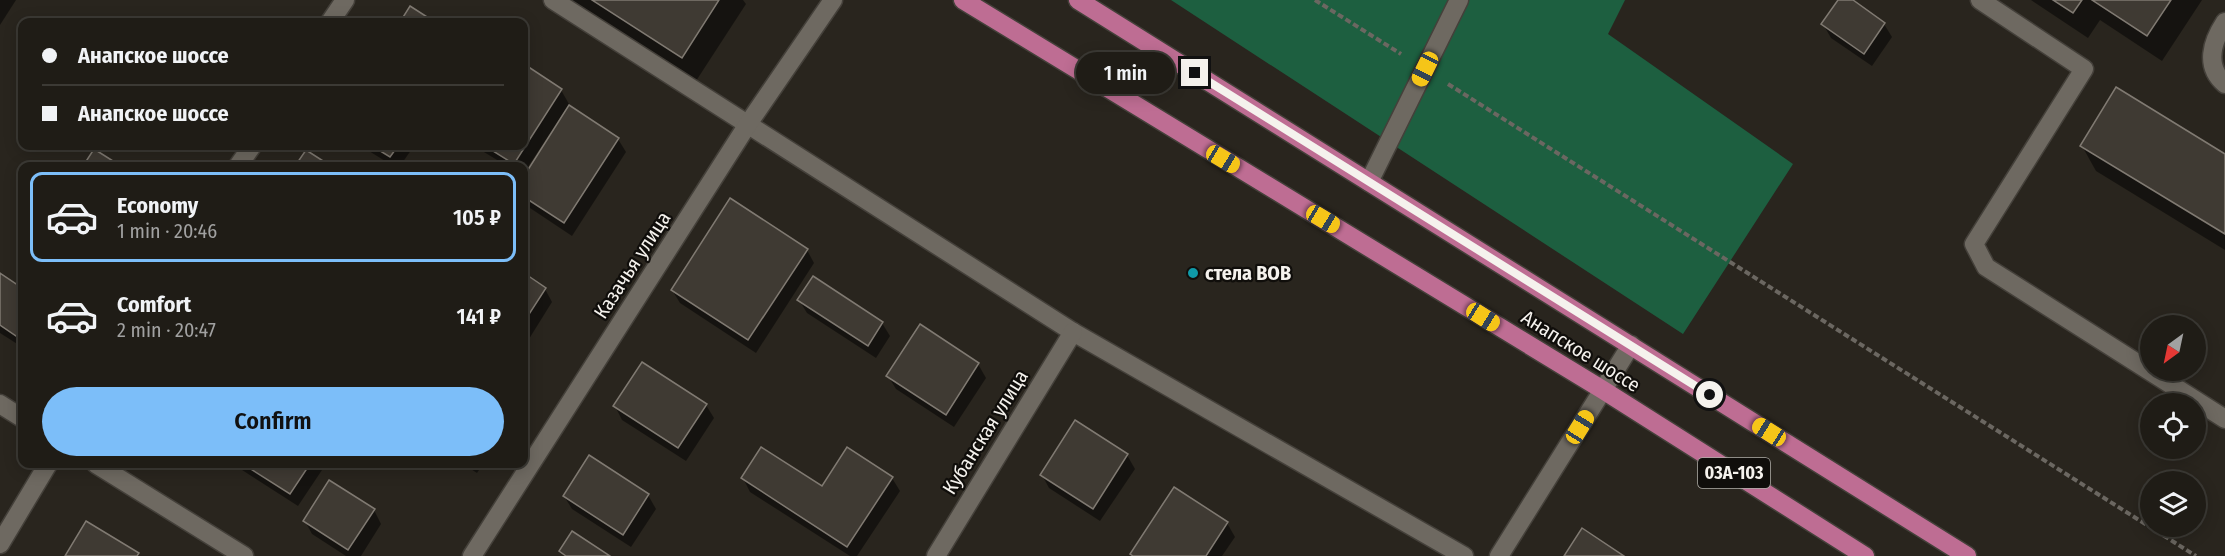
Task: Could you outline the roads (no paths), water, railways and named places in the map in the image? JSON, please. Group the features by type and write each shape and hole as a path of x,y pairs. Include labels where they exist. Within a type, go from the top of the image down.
{"main road":[{"name":"Анапское шоссе","path":"963,0 1603,390 1865,556"},
{"name":"Анапское шоссе","path":"1078,0 1967,556"}],"street":[{"path":"333,18 345,0"},
{"path":"553,0 1073,332 1464,556"},
{"name":"Казачья улица","path":"472,556 748,124 833,0"},
{"path":"1369,182 1459,0"},
{"path":"1980,0 2084,69 1974,244 1986,267 2225,419"},
{"path":"2225,22 2216,35 2211,49 2212,66 2225,84"},
{"name":"Кубанская улица","path":"936,556 1073,332"},
{"path":"1499,556 1631,345"},
{"path":"0,404 18,415"},
{"path":"0,544 46,468"},
{"path":"102,468 244,556"}],"place":[{"name":"стела ВОВ","path":"1193,273"}]}
